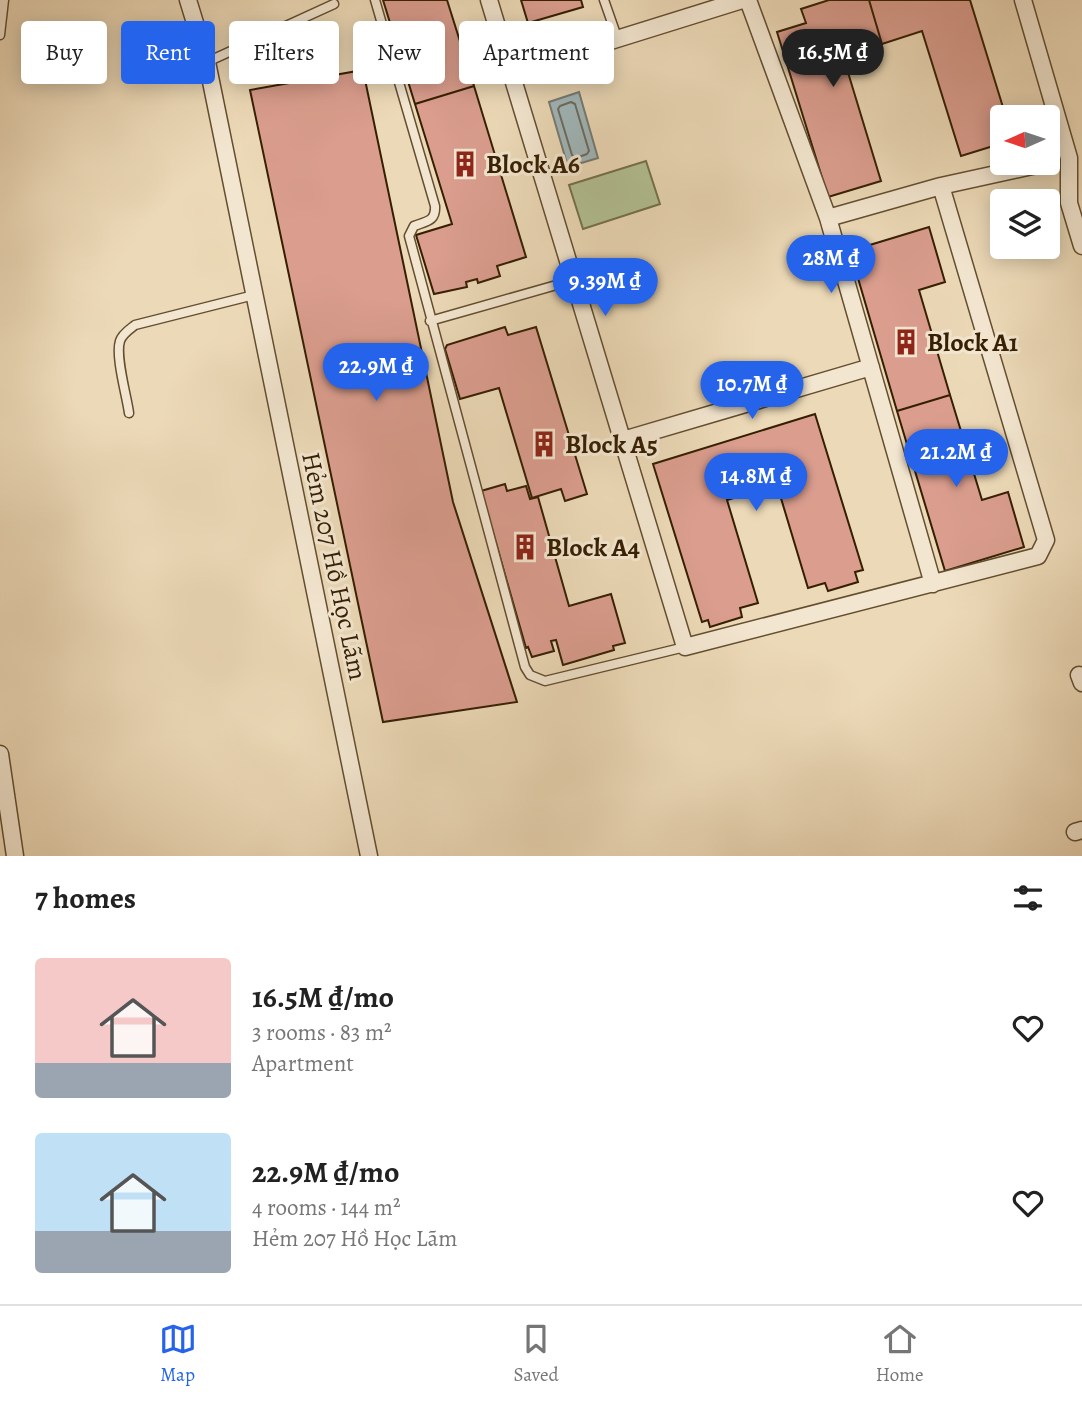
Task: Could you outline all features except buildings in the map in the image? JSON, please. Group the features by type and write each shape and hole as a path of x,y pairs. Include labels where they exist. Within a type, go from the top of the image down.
{"street":[{"name":"Hẻm 207 Hồ Học Lãm","path":"188,0 194,21"},
{"path":"489,0 495,21"},
{"path":"614,38 745,0 828,218 933,584"},
{"path":"1023,0 1069,158 1069,202 1082,246"},
{"name":"Hẻm 207 Hồ Học Lãm","path":"211,84 369,856"},
{"path":"515,84 685,646 1038,556 1046,540 940,186"},
{"path":"1060,160 1069,158"},
{"path":"828,218 990,175"},
{"path":"623,440 871,367"},
{"path":"0,754 15,856"}],"lane":[{"path":"0,35 4,0"},
{"path":"376,0 435,206 436,214 432,219 414,226 409,236 525,667 530,676 545,681 685,646"},
{"path":"604,0 617,37"},
{"path":"215,58 334,4"},
{"path":"430,321 574,280"},
{"path":"129,413 120,353 120,341 126,332 135,325 254,295"}],"green space":[{"path":"646,161 660,204 583,229 569,185"}],"water":[{"path":"579,92 598,158 568,167 549,102"}],"place":[{"name":"Block A6","path":"465,164"},
{"name":"Block A1","path":"906,342"},
{"name":"Block A5","path":"544,444"},
{"name":"Block A4","path":"525,547"}]}
